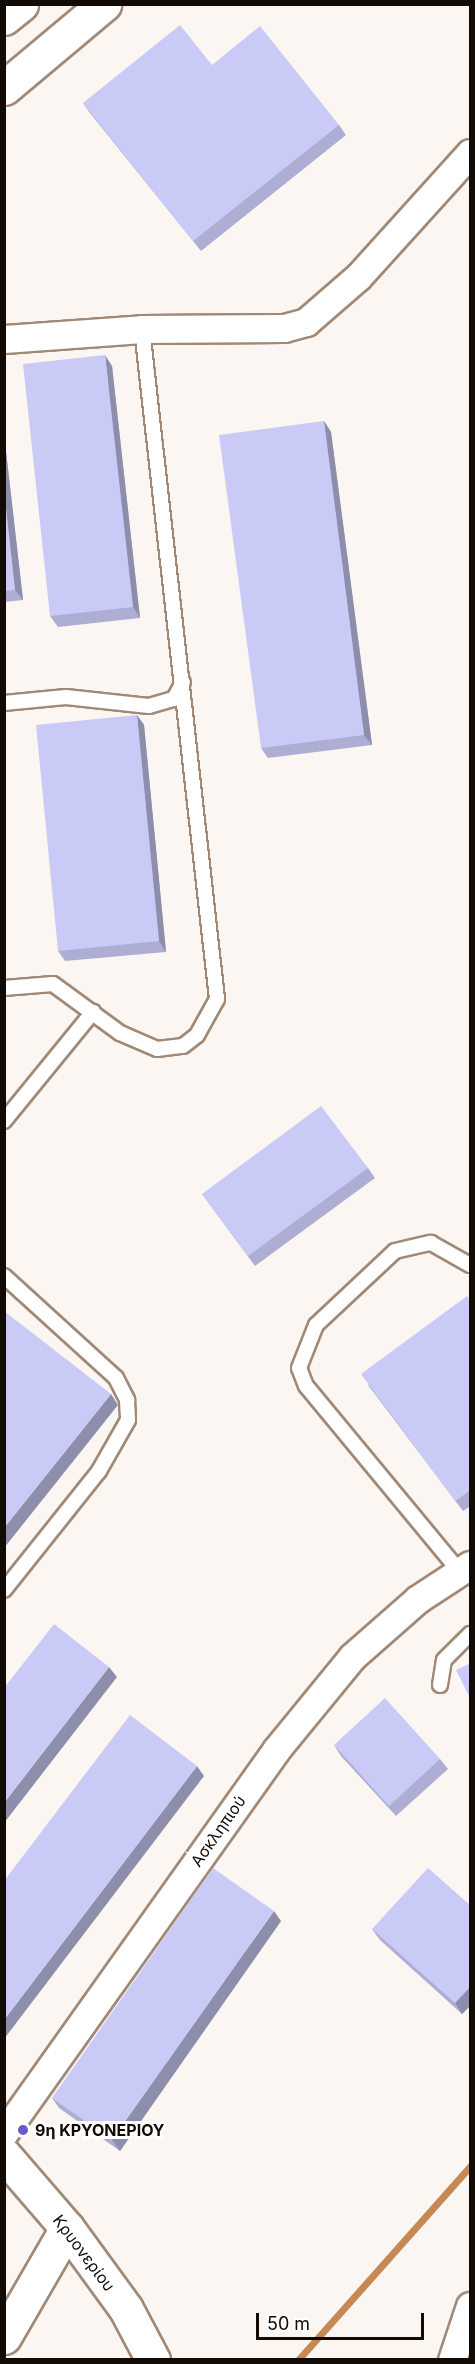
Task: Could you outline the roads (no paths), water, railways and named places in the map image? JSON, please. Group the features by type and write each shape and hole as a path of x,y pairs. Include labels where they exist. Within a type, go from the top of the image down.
{"main road":[{"path":"4,18 21,4"},
{"path":"4,88 104,4"},
{"name":"Κρυονερίου","path":"4,2155 67,2228 126,2309 153,2360"},
{"path":"4,2337 67,2228"}],"street":[{"path":"4,339 142,329 284,328 306,322 358,278 471,153"},
{"name":"Ασκληπιού","path":"4,2133 283,1742 352,1657 418,1599 465,1569"},
{"path":"452,2360 471,2306"}],"lane":[{"path":"4,988 53,984 136,1043 169,1050 183,1046 207,1026 217,999 142,329"},
{"path":"4,703 66,697 149,706 174,699 183,682"},
{"path":"4,1120 93,1012"},
{"path":"465,1569 306,1386 299,1368 316,1325 395,1251 431,1243 471,1265"},
{"path":"4,1276 116,1378 127,1400 128,1420 99,1471 4,1590"},
{"path":"440,1685 444,1660 471,1634"}],"waterway":[{"path":"298,2360 470,2166"}],"place":[{"name":"9η ΚΡΥΟΝΕΡΙΟΥ","path":"23,2130"}]}
